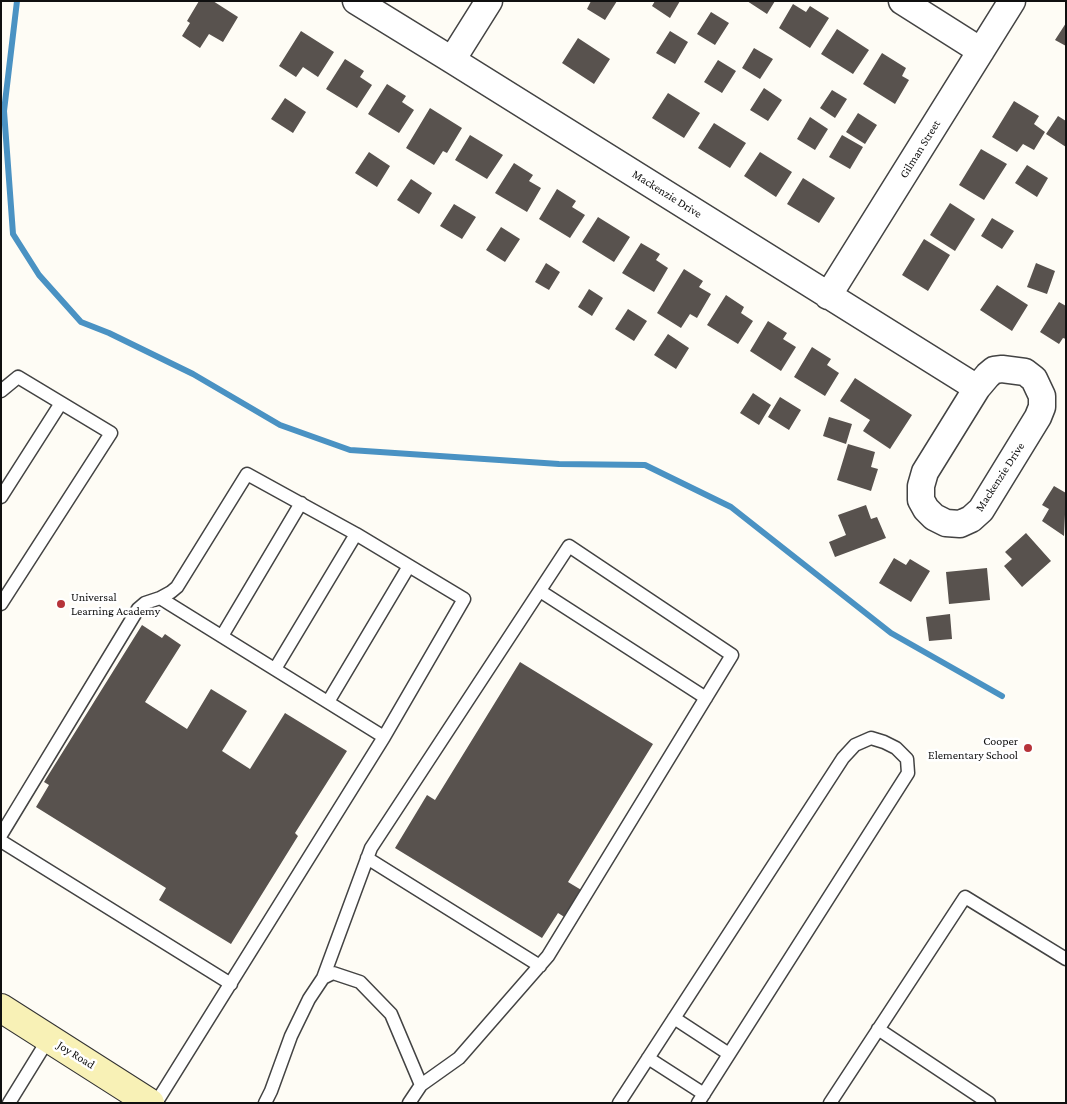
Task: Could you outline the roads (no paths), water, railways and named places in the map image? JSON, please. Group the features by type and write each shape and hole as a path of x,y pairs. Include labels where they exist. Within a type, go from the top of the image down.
{"main road":[{"name":"Joy Road","path":"1,1008 150,1103"}],"street":[{"name":"Mackenzie Drive","path":"356,1 977,388"},
{"path":"452,60 489,1"},
{"path":"902,1 981,52"},
{"name":"Gilman Street","path":"828,296 1012,1"},
{"name":"Mackenzie Drive","path":"1012,369 1024,372 1034,379 1040,389 1042,407 1038,417 981,510 971,520 960,524 946,523 934,517 926,509 921,500 921,486 925,472 977,388 994,370 1012,369"}],"lane":[{"path":"1,391 18,377 110,433 1,604"},
{"path":"1,497 61,403"},
{"path":"1,834 138,609 145,603 171,592 176,587 247,474 356,534 464,599 384,737 156,1103"},
{"path":"222,636 301,503"},
{"path":"275,669 356,534"},
{"path":"265,1103 291,1036 309,999 323,978 370,848 570,546 732,655 548,956 459,1058 421,1085 409,1103"},
{"path":"328,702 409,566"},
{"path":"540,591 706,698"},
{"path":"160,598 384,737"},
{"path":"619,1103 648,1058 674,1018 844,758 855,745 871,738 896,748 907,759 908,773 701,1098 648,1058"},
{"path":"1,841 231,984"},
{"path":"367,858 540,966"},
{"path":"830,1103 965,897 1066,959"},
{"path":"323,978 333,973 360,982 391,1014 421,1085"},
{"path":"674,1018 728,1054"},
{"path":"878,1028 989,1103"},
{"path":"9,1103 49,1038"}],"waterway":[{"path":"17,1 4,111 13,234 39,275 81,322 109,333 193,374 280,425 350,450 559,464 645,465 731,507 891,633 1002,696"}],"place":[{"name":"Universal Learning Academy","path":"61,604"},
{"name":"Cooper Elementary School","path":"1028,748"}]}
